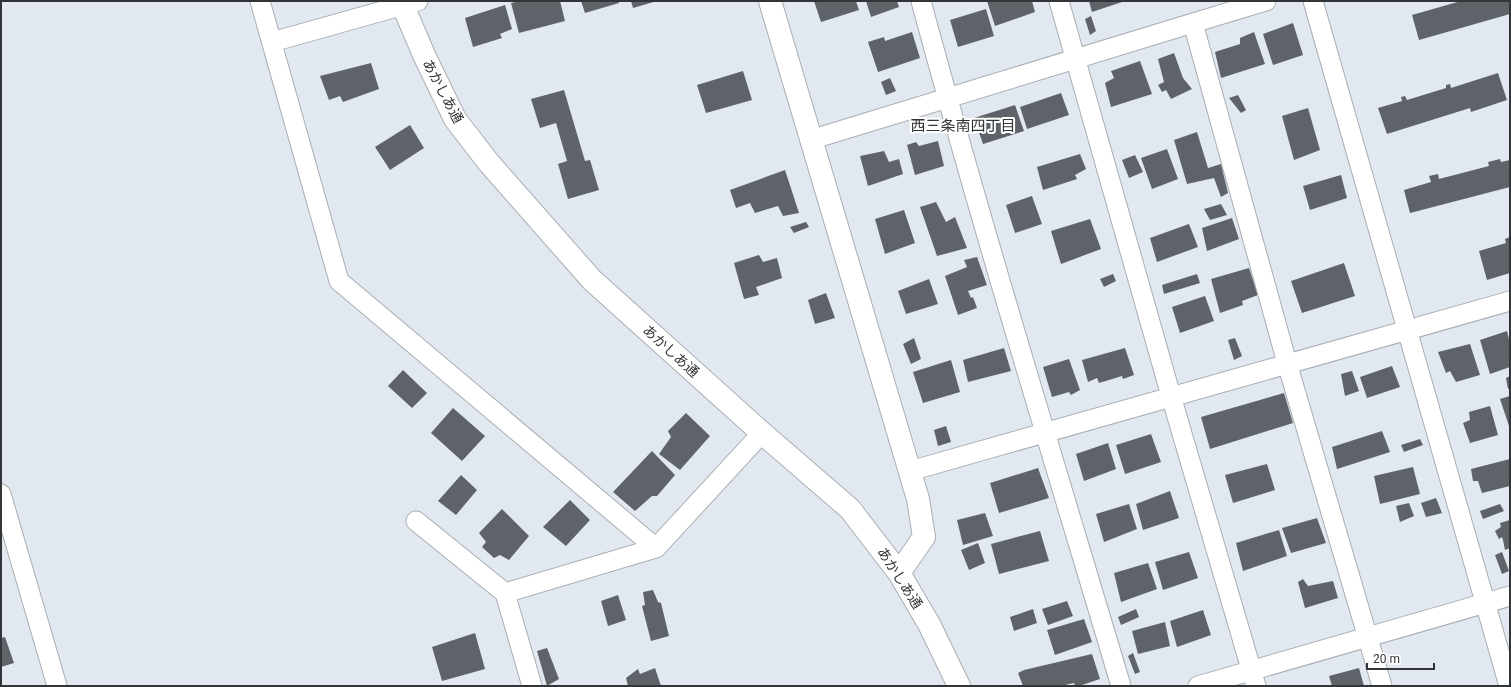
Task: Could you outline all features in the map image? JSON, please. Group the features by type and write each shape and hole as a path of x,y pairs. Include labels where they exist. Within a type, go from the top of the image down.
{"street":[{"path":"260,1 339,281 656,548"},
{"path":"770,1 810,140 918,499 924,537 900,573"},
{"path":"921,1 947,97 1045,432 1122,686"},
{"path":"1059,1 1253,678"},
{"path":"810,140 1266,1"},
{"path":"1313,1 1405,329 1509,686"},
{"path":"272,42 407,3"},
{"name":"あかしあ通","path":"407,3 455,119 489,163 592,280 762,433 850,508 900,573 929,624 959,686"},
{"path":"1193,23 1287,363 1382,686"},
{"path":"910,471 1510,300"},
{"path":"506,593 656,548 762,433"},
{"path":"1,494 57,686"},
{"path":"416,521 506,593 532,686"},
{"path":"1198,686 1253,678 1368,637 1510,596"}],"building":[{"path":"520,1 560,1 565,21 519,33 511,3"},
{"path":"581,1 619,1 619,3 585,13"},
{"path":"631,1 657,1 633,8"},
{"path":"814,1 856,1 859,10 821,22"},
{"path":"866,1 897,1 899,7 871,17"},
{"path":"987,1 1032,1 1035,12 995,26"},
{"path":"1089,1 1125,1 1092,12"},
{"path":"1461,1 1510,1 1510,14 1419,40 1412,15"},
{"path":"505,5 512,29 500,34 502,38 473,47 465,18"},
{"path":"986,9 994,36 958,47 950,20"},
{"path":"1091,16 1096,31 1090,35 1085,19"},
{"path":"1293,23 1303,55 1273,65 1263,34"},
{"path":"912,32 920,58 878,72 868,42 884,37 885,41"},
{"path":"1254,32 1265,64 1221,78 1215,52 1240,44 1240,38"},
{"path":"1174,53 1183,78 1192,89 1171,99 1166,90 1162,92 1158,85 1164,82 1158,59"},
{"path":"1140,61 1152,94 1111,107 1105,83 1114,78 1111,71"},
{"path":"371,63 379,89 343,102 340,96 329,100 320,76"},
{"path":"743,71 752,100 706,113 697,85"},
{"path":"1498,73 1507,100 1471,112 1470,108 1387,134 1378,108 1402,101 1401,97 1405,96 1407,100 1446,88 1446,85 1450,84 1451,88"},
{"path":"890,78 896,91 886,95 881,82"},
{"path":"564,90 585,161 590,160 599,190 568,199 558,164 567,161 556,123 540,128 531,99"},
{"path":"1061,93 1069,115 1027,129 1020,107"},
{"path":"1238,95 1246,110 1241,113 1229,98"},
{"path":"1015,105 1024,131 983,144 974,118"},
{"path":"1308,108 1320,150 1294,160 1282,116"},
{"path":"410,125 424,148 390,170 375,147"},
{"path":"1197,132 1208,168 1221,164 1228,193 1221,197 1214,178 1187,184 1174,140"},
{"path":"938,141 944,166 915,175 907,145 916,142 919,146"},
{"path":"1167,149 1178,179 1152,189 1141,158"},
{"path":"884,151 889,162 899,159 903,174 868,186 860,156"},
{"path":"1080,154 1086,169 1075,175 1077,179 1043,190 1037,167"},
{"path":"1135,155 1143,172 1129,178 1122,160"},
{"path":"1500,159 1501,162 1510,160 1510,187 1410,213 1404,190 1431,182 1429,176 1438,174 1439,179 1489,166 1488,162"},
{"path":"785,170 799,213 783,216 778,206 755,213 750,203 736,208 730,190"},
{"path":"1341,175 1347,198 1310,210 1303,186"},
{"path":"1032,196 1042,224 1015,233 1006,205"},
{"path":"936,202 946,222 955,217 967,248 937,256 920,207"},
{"path":"1221,204 1227,215 1210,220 1204,209"},
{"path":"904,210 915,243 885,254 875,219"},
{"path":"1232,218 1239,239 1207,251 1202,228"},
{"path":"1090,219 1101,249 1061,264 1051,231"},
{"path":"806,222 809,227 794,233 790,227"},
{"path":"1189,224 1198,247 1157,262 1150,238"},
{"path":"1510,237 1510,273 1487,280 1479,251 1506,243 1505,239"},
{"path":"759,255 763,262 777,258 782,278 756,287 759,295 744,299 734,263"},
{"path":"977,257 987,285 968,291 971,298 973,297 977,308 958,315 945,276 967,267 964,260"},
{"path":"1344,263 1355,296 1302,313 1291,281"},
{"path":"1249,268 1258,295 1242,301 1243,305 1220,313 1211,279"},
{"path":"1113,274 1116,281 1104,287 1100,279"},
{"path":"1197,274 1200,283 1164,294 1162,285"},
{"path":"929,279 938,304 906,314 898,291"},
{"path":"826,293 835,318 815,324 808,300"},
{"path":"1205,296 1214,321 1180,333 1172,307"},
{"path":"1507,331 1510,343 1510,367 1490,374 1480,340"},
{"path":"914,338 921,359 911,364 903,344"},
{"path":"1235,338 1242,356 1234,360 1228,340"},
{"path":"1470,344 1480,375 1456,382 1450,371 1446,373 1438,352"},
{"path":"1004,348 1011,371 968,382 963,360"},
{"path":"1125,348 1134,375 1123,379 1122,376 1099,383 1097,378 1088,382 1082,360"},
{"path":"1069,359 1080,390 1071,395 1069,392 1052,397 1043,367"},
{"path":"951,360 960,392 923,403 913,372"},
{"path":"1392,366 1400,387 1367,398 1360,377"},
{"path":"403,370 427,393 412,408 388,386"},
{"path":"1352,371 1359,391 1345,396 1341,374"},
{"path":"1510,376 1510,388 1508,389 1506,378"},
{"path":"1284,393 1293,423 1210,449 1201,417"},
{"path":"1510,396 1510,425 1509,426 1500,399"},
{"path":"1490,406 1498,435 1470,443 1463,423 1470,420 1469,412"},
{"path":"453,408 485,436 462,461 431,433"},
{"path":"686,413 710,436 680,470 659,454 671,437 668,431"},
{"path":"946,426 951,442 938,446 934,430"},
{"path":"1382,431 1390,452 1337,469 1332,447"},
{"path":"1151,434 1161,462 1125,474 1116,445"},
{"path":"1420,439 1423,445 1404,452 1401,445"},
{"path":"1108,443 1116,469 1084,481 1076,454"},
{"path":"652,451 675,475 657,496 652,496 635,511 613,492"},
{"path":"1510,459 1510,486 1482,493 1478,481 1473,481 1471,469"},
{"path":"1267,464 1275,490 1233,503 1225,475"},
{"path":"1413,467 1420,494 1380,504 1374,476"},
{"path":"1038,468 1049,498 999,513 990,483"},
{"path":"461,475 477,490 456,515 438,501"},
{"path":"1170,491 1179,518 1143,530 1136,504"},
{"path":"1436,498 1442,513 1426,517 1421,503"},
{"path":"570,500 590,520 566,546 543,527"},
{"path":"1409,503 1414,516 1400,522 1396,506"},
{"path":"1129,504 1137,529 1104,542 1096,514"},
{"path":"1500,504 1504,511 1483,519 1480,511"},
{"path":"502,509 529,536 509,560 500,555 494,558 482,547 486,542 479,533"},
{"path":"985,513 993,536 963,545 957,520"},
{"path":"1317,518 1326,543 1291,553 1282,528"},
{"path":"1510,520 1510,548 1505,550 1502,537 1499,539 1495,531 1501,527 1500,523"},
{"path":"1279,530 1287,556 1243,571 1236,543"},
{"path":"1040,531 1049,561 999,574 991,544"},
{"path":"978,543 985,563 969,570 961,550"},
{"path":"1189,552 1198,578 1163,590 1155,562"},
{"path":"1502,552 1509,571 1502,574 1495,555"},
{"path":"1148,563 1157,589 1121,602 1114,573"},
{"path":"1303,579 1308,586 1333,581 1338,598 1305,608 1298,582"},
{"path":"653,590 658,602 661,603 669,636 651,641 642,606 645,605 643,592"},
{"path":"618,595 626,620 608,626 601,601"},
{"path":"1067,601 1073,616 1048,625 1042,609"},
{"path":"1033,609 1037,623 1014,631 1010,617"},
{"path":"1136,609 1139,617 1121,625 1118,617"},
{"path":"1203,610 1211,635 1177,647 1170,621"},
{"path":"1084,619 1092,642 1055,655 1047,630"},
{"path":"1165,622 1170,646 1138,654 1132,631"},
{"path":"475,633 485,669 442,681 432,647"},
{"path":"5,637 14,663 1,667 1,638"},
{"path":"547,648 559,679 547,686 537,651"},
{"path":"1133,653 1140,672 1135,674 1128,656"},
{"path":"1092,654 1100,679 1079,686 1075,686 1074,683 1061,686 1023,686 1018,673 1024,670"},
{"path":"655,668 661,686 628,686 626,678 638,669 640,674"},
{"path":"1359,668 1364,686 1332,686 1329,676"}],"district":[{"name":"西三条南四丁目","path":"963,126"}]}
